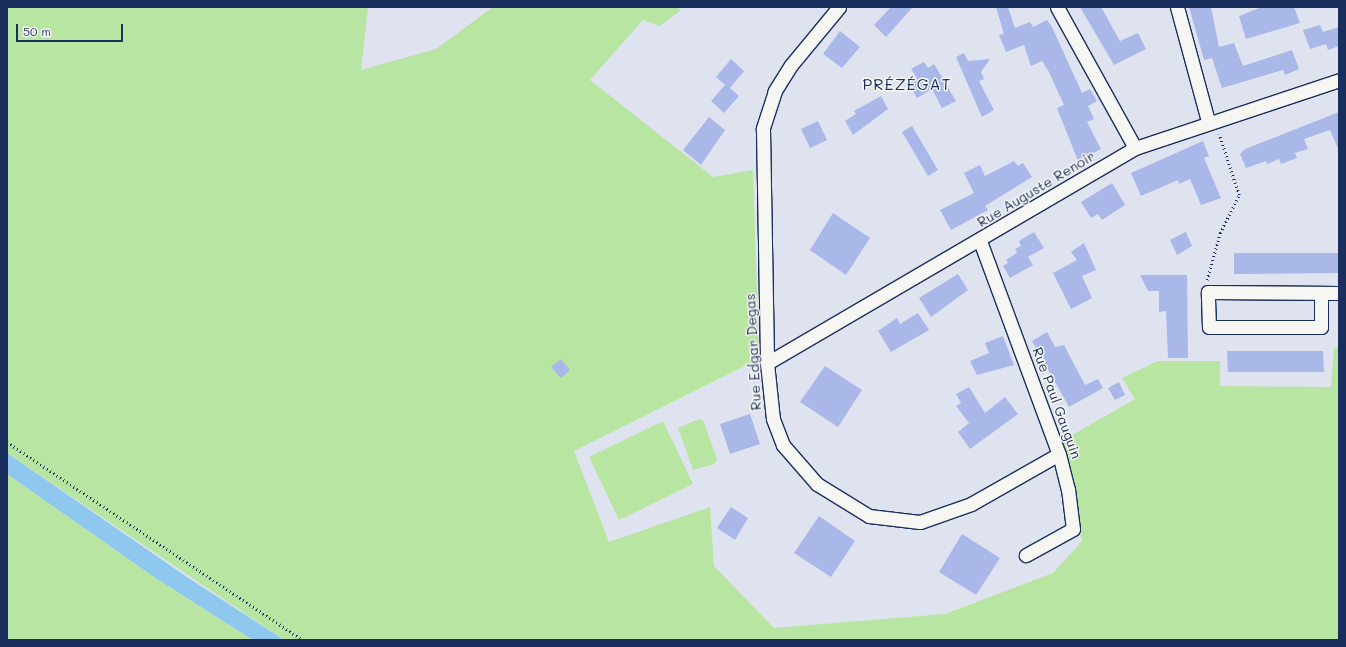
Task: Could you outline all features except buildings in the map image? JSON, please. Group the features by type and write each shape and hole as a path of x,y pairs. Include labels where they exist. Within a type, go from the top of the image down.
{"street":[{"name":"Rue Edgar Degas","path":"839,7 791,65 775,91 763,130 767,363 773,419 783,445 817,484 869,516 920,522 971,504 1059,454"},
{"path":"1057,7 1135,148"},
{"path":"1177,7 1212,119"},
{"name":"Rue Auguste Renoir","path":"767,363 980,241 1135,148 1212,119 1339,80"},
{"name":"Rue Paul Gauguin","path":"980,241 1059,454 1073,529 1026,555"},
{"path":"1321,294 1321,327 1209,328 1208,292 1339,293"}],"path":[{"path":"1208,292 1207,276 1220,233 1238,195 1212,119"},
{"path":"7,442 302,640"}],"green space":[{"path":"7,7 368,7 361,70 436,49 493,7 676,7 681,10 660,26 643,20 590,80 713,177 753,170 759,359 574,451 609,542 710,507 714,566 774,628 945,614 1053,573 1082,541 1062,441 1135,399 1122,378 1158,361 1220,361 1220,386 1331,387 1334,348 1339,348 1339,640 284,640 7,453"},
{"path":"699,419 703,420 717,459 714,464 693,470 678,428"},
{"path":"663,421 693,484 619,520 589,457"},
{"path":"7,474 157,579 253,640 7,640"}],"water":[{"path":"7,453 190,579 284,640 253,640 157,579 7,474"}],"district":[{"name":"PRÉZÉGAT","path":"907,84"}]}
